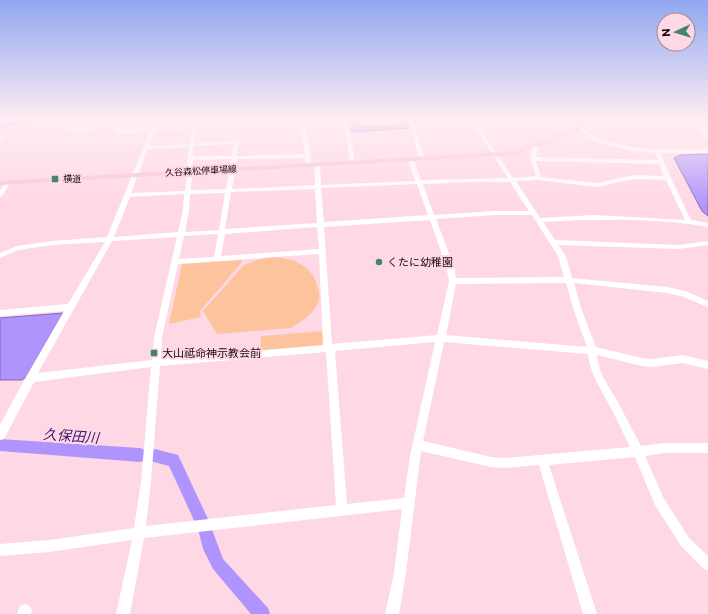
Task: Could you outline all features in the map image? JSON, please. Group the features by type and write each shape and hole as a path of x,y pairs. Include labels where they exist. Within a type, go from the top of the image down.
{"main road":[{"name":"久谷森松停車場線","path":"0,183 410,158 495,155 518,153 525,149"}],"street":[{"path":"0,435 30,378 110,239 146,149"},
{"path":"123,614 139,534 146,474 155,363 162,313 181,234 188,192 191,149"},
{"path":"217,258 235,149"},
{"path":"307,149 308,156 313,164 318,186 342,511"},
{"path":"351,149 353,162"},
{"path":"419,149 422,158"},
{"path":"491,149 510,180 562,256 568,280 592,350 594,367 601,383 612,399 638,452 659,501 685,542 708,565"},
{"path":"535,149 533,153 539,178"},
{"path":"634,149 657,151 708,151"},
{"path":"657,151 689,222"},
{"path":"190,158 308,156"},
{"path":"392,614 402,559 415,456 453,281 450,266 410,158"},
{"path":"534,159 662,162"},
{"path":"128,195 539,178 596,185 633,177 668,178"},
{"path":"0,195 8,182"},
{"path":"0,256 9,251 25,246 110,239 532,213"},
{"path":"538,220 594,217 689,222 708,225"},
{"path":"553,242 679,247 708,243"},
{"path":"0,248 9,251"},
{"path":"174,262 323,251"},
{"path":"453,281 568,280 667,290 682,293 708,304"},
{"path":"0,312 70,307"},
{"path":"30,378 155,363 441,338 592,350 652,363 682,359 708,364"},
{"path":"418,445 491,462 504,463 543,461 665,448 708,448"},
{"path":"543,461 590,614"},
{"path":"0,550 49,546 104,537 408,503"}],"shaded area":[{"path":"708,154 708,216 702,211 674,158 680,155"},
{"path":"270,257 292,260 305,267 310,272 318,287 319,300 317,305 308,316 291,328 217,334 203,311 243,266 254,261"},
{"path":"242,260 242,262 200,311 201,317 169,324 182,264"},
{"path":"63,313 26,377 22,380 0,380 0,318"},
{"path":"325,331 326,346 260,351 261,336"}],"waterway":[{"name":"久保田川","path":"0,445 140,455"},
{"name":"久保田川","path":"155,456 173,460 203,524"},
{"name":"久保田川","path":"205,530 218,564 262,614"}],"place":[{"name":"横道","path":"55,179"},
{"name":"くたに幼稚園","path":"379,262"},
{"name":"大山祗命神示教会前","path":"154,353"}]}
